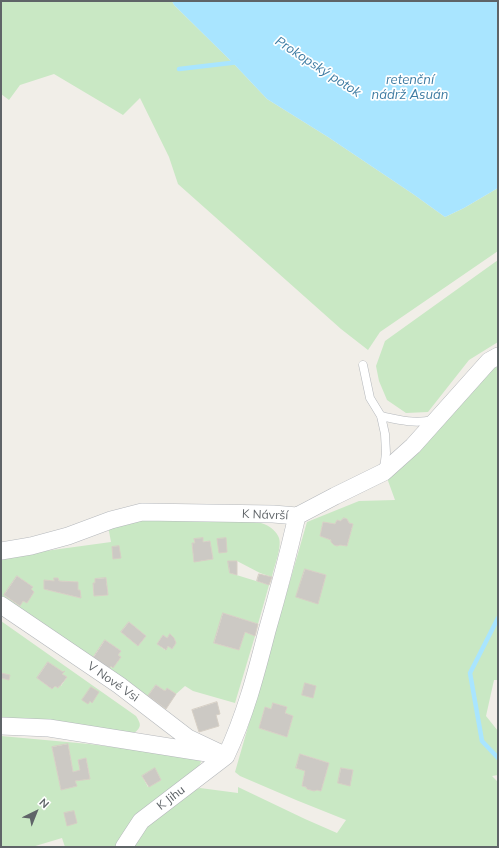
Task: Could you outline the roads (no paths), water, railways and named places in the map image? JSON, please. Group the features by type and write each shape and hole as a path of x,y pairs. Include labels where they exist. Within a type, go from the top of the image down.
{"street":[{"name":"K Návrší","path":"1,551 31,546 68,536 111,520 142,512 273,514 297,516 384,472 413,446 489,361 498,356"},
{"path":"1,726 49,728 226,756 239,726 256,674 297,516"},
{"name":"V Nové Vsi","path":"1,605 119,685 188,738 226,756"},
{"name":"K Jihu","path":"124,847 141,821 226,756"}],"lane":[{"path":"363,365 370,398 381,416 385,446 384,472"},
{"path":"381,416 411,422 423,422 436,419"}],"water":[{"name":"retenční nádrž Asuán","path":"172,1 498,1 498,188 464,208 445,217 328,137 267,99 174,5"}],"waterway":[{"path":"179,69 239,62"},
{"name":"Prokopský potok","path":"498,618 470,673 482,741 498,758"}]}
